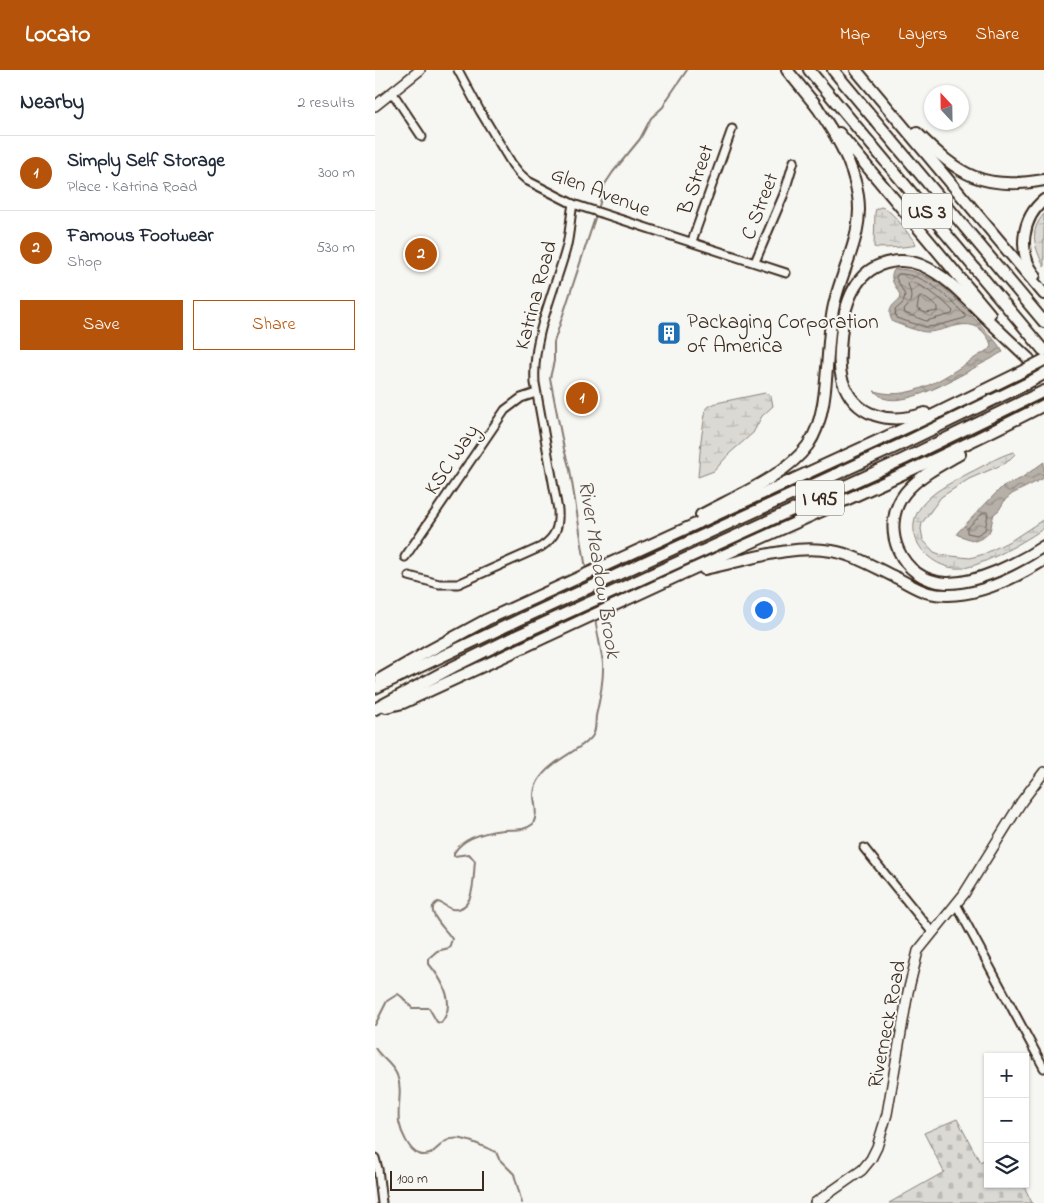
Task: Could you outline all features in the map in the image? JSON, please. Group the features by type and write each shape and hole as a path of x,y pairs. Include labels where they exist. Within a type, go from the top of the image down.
{"highway":[{"path":"787,70 1044,376"},
{"name":"US 3","path":"809,70 1044,351"},
{"name":"US 3","path":"833,70 1044,322"},
{"path":"856,70 1044,292"},
{"path":"868,84 940,156 960,170 980,179 1002,184 1044,180"},
{"path":"633,553 781,471 803,451 817,426 822,407 834,306 855,242 860,210 857,187 848,159 813,101"},
{"path":"1044,200 1030,216 1024,240 1027,262 1039,279 1044,292"},
{"path":"981,392 929,412 902,419 881,417 859,405 847,391 842,379 839,351 846,306 850,294 861,278 875,268 893,262 914,263 930,270 952,285 1029,359"},
{"path":"375,682 466,631 981,392 1044,360"},
{"name":"I 495","path":"375,688 902,444 1044,376"},
{"name":"I 495","path":"375,709 487,650 924,450 1040,393"},
{"path":"1044,405 947,461 917,482 901,500 895,513 893,526 896,546 906,564 921,576 939,582 961,582 986,575 1044,546"},
{"path":"375,709 403,703 825,510 983,436 1044,405"},
{"path":"684,573 778,552 818,549 852,556 925,591 953,595 994,585 1014,577 1044,560"}],"main road":[{"path":"375,106 421,70"},
{"name":"Riverneck Road","path":"815,1203 862,1170 871,1158 877,1146 887,1114 908,992 918,951 985,862 1022,801 1044,772"}],"street":[{"name":"Glen Avenue","path":"458,70 483,116 518,172 528,181 573,204 787,273"},
{"path":"392,92 422,137"},
{"name":"B Street","path":"692,242 732,129"},
{"name":"C Street","path":"755,262 784,194 794,161"},
{"name":"Katrina Road","path":"409,576 439,584 458,584 541,547 554,536 558,527 558,510 536,393 534,370 546,311 566,250 573,204"},
{"name":"KSC Way","path":"405,557 505,410 521,398 536,393"},
{"path":"864,848 932,932"},
{"path":"955,904 1044,1068"},
{"path":"375,1158 382,1203"}],"green space":[{"path":"881,207 895,217 916,245 874,247 875,213 876,209"},
{"path":"1044,214 1044,267 1036,246 1035,233 1036,227"},
{"path":"765,393 771,396 773,406 762,416 753,433 730,453 714,471 698,477 706,408 716,403"},
{"path":"1014,452 1015,454 1006,463 969,479 941,497 922,523 923,540 934,552 942,555 970,558 984,554 1012,540 1044,519 1044,528 1005,552 970,566 962,568 951,567 940,564 930,558 922,550 914,530 915,519 920,508 936,492 949,484"},
{"path":"957,1119 980,1162 984,1160 984,1188 1025,1188 1032,1203 889,1203 944,1172 924,1133"}],"water":[{"path":"895,269 919,273 940,285 994,339 1003,352 922,394 894,400 883,398 874,391 890,394 905,393 921,388 950,374 991,348 991,344 985,334 979,328 972,325 957,325 927,332 893,322 890,310 899,300 900,295 892,279"},
{"path":"1044,462 1044,478 1012,494 1005,500 994,514 988,534 975,541 958,535 957,533 1003,486 1020,479"}],"waterway":[{"name":"River Meadow Brook","path":"598,210 605,184 640,139 651,118 663,107 687,70"},
{"name":"River Meadow Brook","path":"586,569 570,470 550,378 554,361 554,342 596,215"},
{"name":"River Meadow Brook","path":"375,1025 387,1001 398,994 412,1008 429,1008 437,1022 441,1023 446,1016 448,1008 446,993 439,978 429,964 429,958 437,951 449,948 452,939 434,915 434,906 438,902 448,908 460,908 465,905 472,892 475,861 469,854 454,856 458,847 469,839 482,834 522,829 533,824 536,813 534,793 538,781 549,768 593,736 603,670 595,618"},
{"name":"River Meadow Brook","path":"375,1048 397,1075 400,1087 399,1122 404,1136 412,1149 420,1155 428,1155 446,1141 458,1139 496,1152 499,1159 514,1174 522,1203"}],"place":[{"name":"Famous Footwear","path":"421,254"},
{"name":"Packaging Corporation of America","path":"669,333"},
{"name":"Simply Self Storage","path":"582,398"}]}
